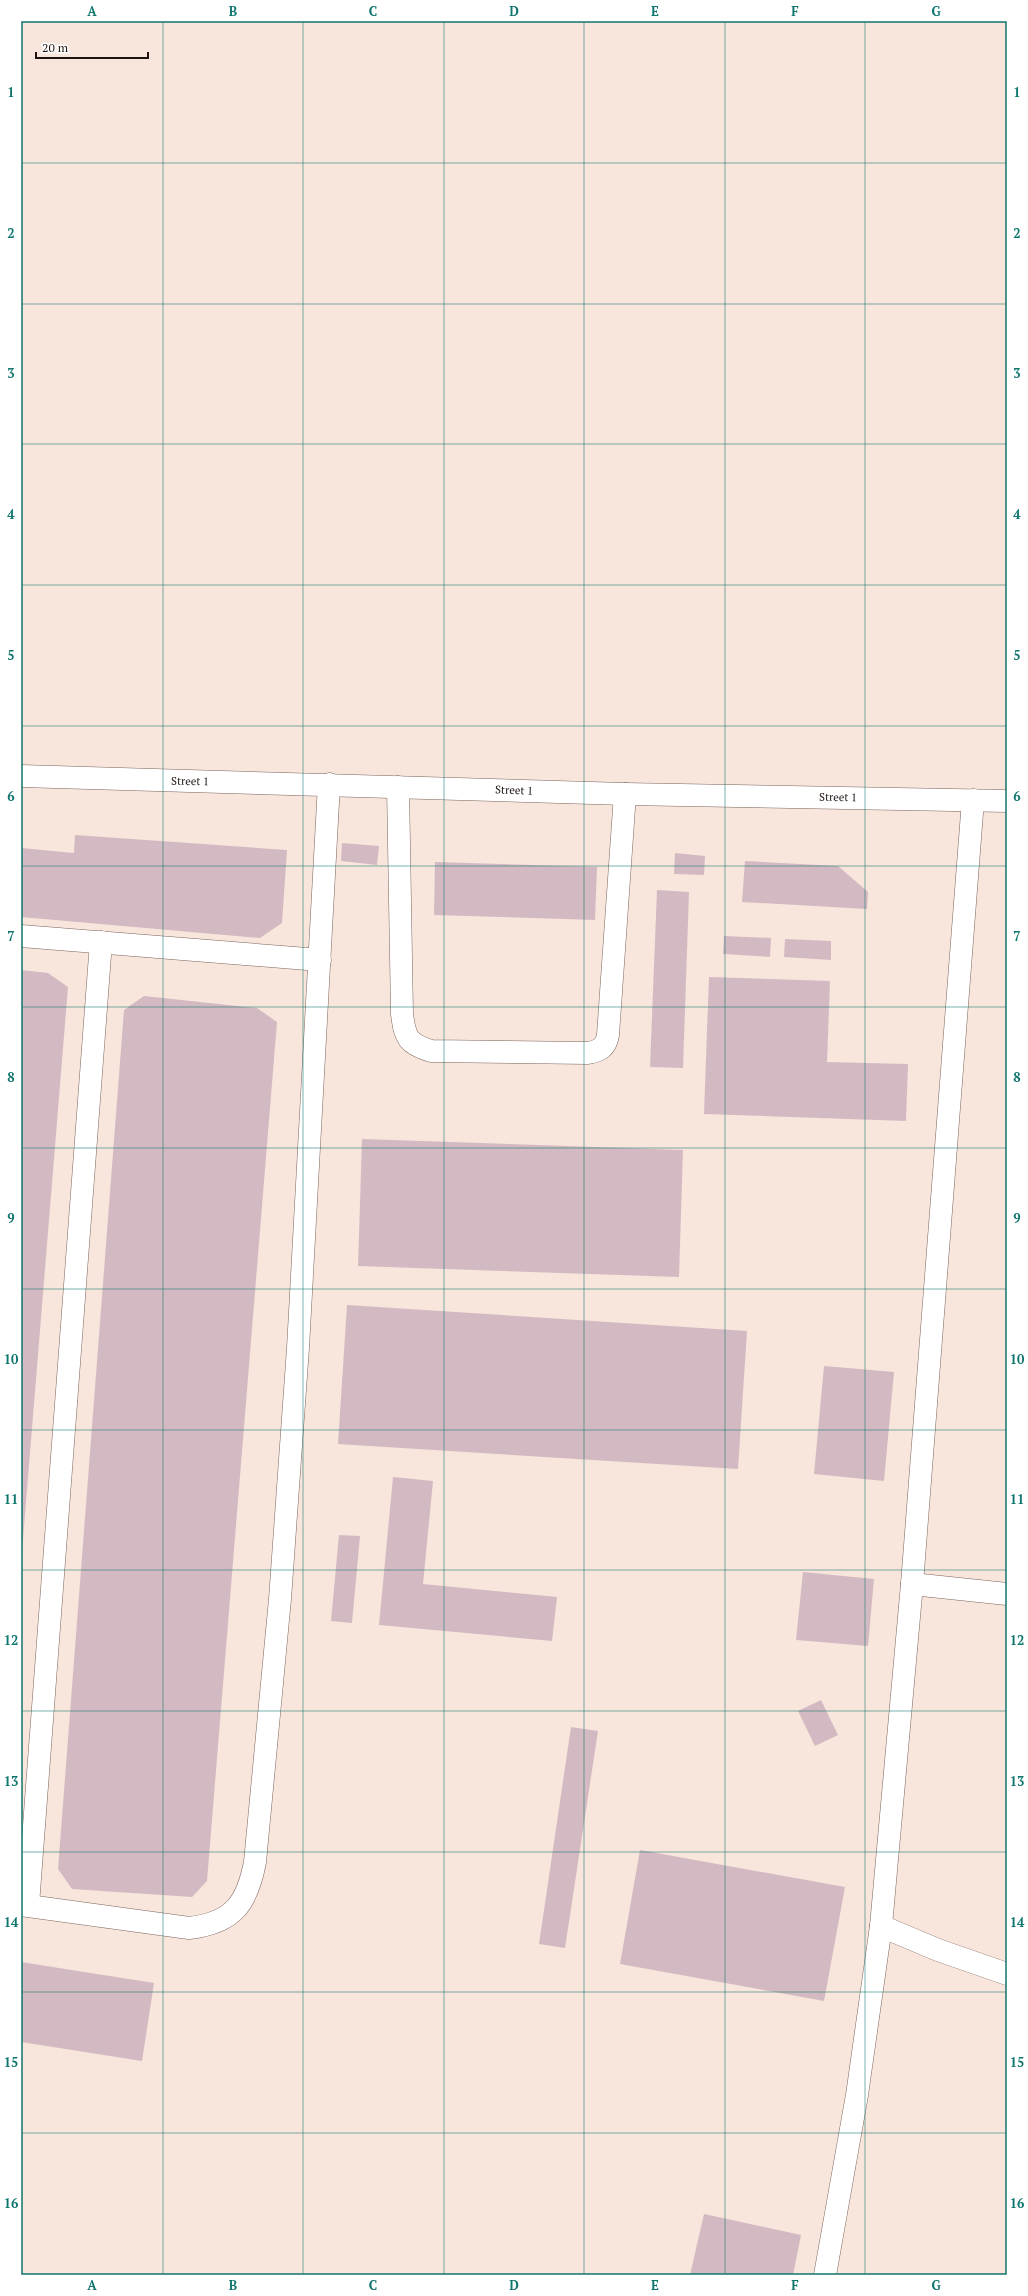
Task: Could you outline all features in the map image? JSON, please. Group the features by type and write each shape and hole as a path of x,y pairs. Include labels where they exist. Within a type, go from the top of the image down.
{"street":[{"name":"Street 1","path":"21,776 625,794 1007,801"},
{"path":"101,942 24,1905 189,1928 210,1925 229,1915 241,1903 251,1883 255,1854 281,1583 300,1318 329,784"},
{"path":"398,787 403,1020 408,1038 416,1046 431,1051 588,1052 598,1051 604,1047 608,1034 625,794"},
{"path":"826,2275 857,2095 881,1926 912,1584 973,800"},
{"path":"21,936 320,960"},
{"path":"912,1584 1007,1594"},
{"path":"881,1926 938,1950 1004,1975"}],"shaded area":[{"path":"21,21 1007,21 1007,2275 21,2275"}],"building":[{"path":"75,835 287,850 282,923 260,938 21,917 21,848 74,853"},
{"path":"342,843 379,846 377,865 341,861"},
{"path":"675,853 705,856 704,875 674,874"},
{"path":"745,861 838,866 868,892 867,909 742,902"},
{"path":"435,862 597,867 595,920 434,915"},
{"path":"657,890 689,892 683,1068 650,1067"},
{"path":"724,936 771,938 770,957 723,954"},
{"path":"785,939 831,941 831,960 784,957"},
{"path":"21,970 48,973 68,987 22,1551"},
{"path":"709,977 830,981 827,1062 908,1064 906,1121 704,1114"},
{"path":"144,996 257,1008 277,1022 207,1881 192,1897 72,1889 58,1869 124,1010"},
{"path":"362,1139 683,1150 679,1277 358,1266"},
{"path":"347,1305 747,1331 738,1469 338,1444"},
{"path":"824,1366 894,1372 884,1481 814,1474"},
{"path":"393,1477 433,1481 423,1584 557,1597 552,1641 379,1625"},
{"path":"339,1535 360,1536 352,1623 331,1621"},
{"path":"803,1572 874,1579 868,1646 796,1640"},
{"path":"821,1700 838,1735 815,1746 798,1711"},
{"path":"571,1727 598,1731 565,1948 539,1944"},
{"path":"640,1850 845,1887 824,2001 620,1964"},
{"path":"21,1962 154,1983 142,2061 21,2042"},
{"path":"704,2214 801,2235 793,2275 690,2275"}]}
